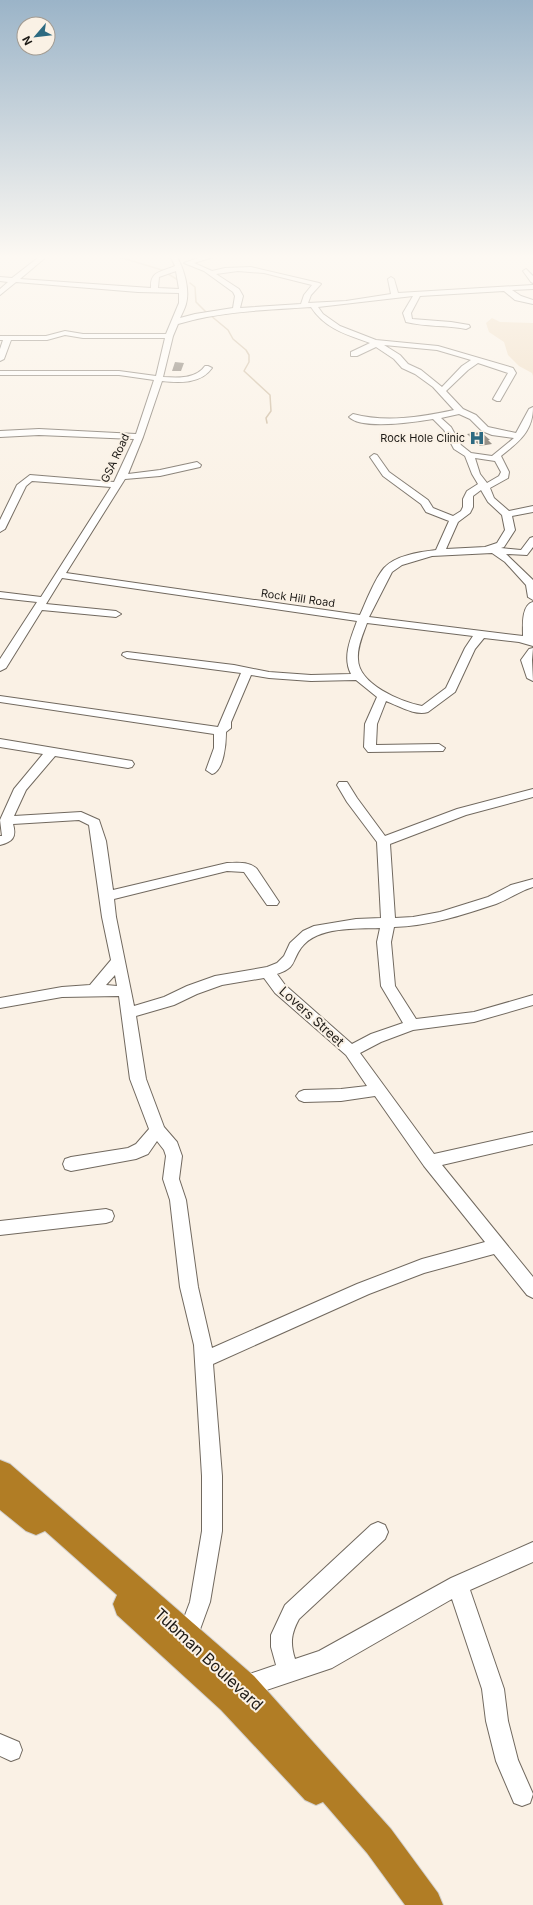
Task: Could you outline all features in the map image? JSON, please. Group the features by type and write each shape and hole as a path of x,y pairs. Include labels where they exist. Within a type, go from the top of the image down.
{"highway":[{"name":"Tubman Boulevard","path":"0,1472 243,1687 379,1841 426,1905"},
{"name":"Tubman Boulevard","path":"0,1492 67,1546 232,1699 324,1797 370,1851 409,1905"}],"street":[{"path":"0,359 2,346"},
{"name":"GSA Road","path":"0,668 119,481 139,437 163,366 167,346"},
{"path":"354,354 368,346"},
{"path":"381,346 397,357 405,366 418,372 442,391 444,396 460,411 473,417 488,431 518,436"},
{"path":"416,346 438,348 455,354 478,359 512,372 504,391 497,399"},
{"path":"442,391 465,368 478,359"},
{"path":"0,373 120,373 158,379 197,378 204,374 208,368"},
{"path":"440,552 454,520 465,514 468,507 467,502 470,494 476,488 485,486 503,478 504,472 496,455 512,444 533,409"},
{"path":"353,417 362,420 388,421 435,417 460,411"},
{"path":"435,417 448,429 457,447 469,455 497,459"},
{"path":"0,434 39,432 139,437"},
{"path":"469,455 476,474 485,486 488,497 492,503 507,514 510,530 501,545 480,550"},
{"path":"374,457 386,474 425,502 429,510 454,520"},
{"path":"0,529 22,485 30,478 119,481 197,465"},
{"path":"507,514 533,509"},
{"path":"480,635 470,648 451,690 424,710 413,708 383,696 358,677 353,669 351,660 363,619 388,570 392,566 418,556 440,552 494,550 528,553 533,540"},
{"path":"494,550 508,560 531,584 533,597"},
{"name":"Rock Hill Road","path":"59,575 480,635 529,639"},
{"path":"0,595 42,604 116,614"},
{"path":"529,639 528,619 533,605"},
{"path":"533,651 526,660 533,678"},
{"path":"127,655 248,670 263,674 311,678 358,677"},
{"path":"212,770 220,748 220,731 224,728 225,722 248,670"},
{"path":"383,696 370,724 370,747 372,749 438,748"},
{"path":"0,699 220,731"},
{"path":"0,743 128,764"},
{"path":"0,841 8,838 9,831 6,821 20,789 52,751"},
{"path":"343,785 351,799 383,842 388,922 384,942 388,986 412,1025"},
{"path":"383,842 456,814 488,804 533,793"},
{"path":"6,821 81,816 95,823 100,838 101,869 118,962 125,991 127,1013 138,1079 157,1130 171,1147 174,1156 171,1179 173,1189 178,1200 190,1287 204,1360 212,1476 212,1531 200,1602 188,1639"},
{"path":"107,896 227,867 242,867 248,868 252,872 272,902"},
{"name":"Lovers Street","path":"533,883 516,888 493,900 441,916 413,922 388,922 335,926 308,934 295,946 290,958 282,967 269,972 271,979 280,989 351,1051 430,1161 533,1290"},
{"path":"94,990 118,962"},
{"path":"127,1013 169,1001 192,990 220,980 269,972"},
{"path":"0,1003 62,992 94,990 125,991"},
{"path":"351,1051 376,1038 412,1025 474,1017 533,1000"},
{"path":"304,1096 341,1096 379,1090"},
{"path":"71,1164 130,1154 142,1149 157,1130"},
{"path":"430,1161 533,1138"},
{"path":"0,1228 37,1225 68,1219 106,1216"},
{"path":"204,1360 284,1323 422,1266 498,1246"},
{"path":"289,1672 279,1640 282,1627 292,1612 378,1532"},
{"path":"243,1687 324,1660 458,1585 533,1552"},
{"path":"458,1585 493,1689 497,1721 506,1761 522,1795"}],"shaded area":[{"path":"505,346 533,346 533,376 532,373 519,366 508,355"}],"building":[{"path":"175,362 184,363 181,371 172,371"},
{"name":"Rock Hole Clinic","path":"481,432 490,440 488,440 492,444 480,446 467,434"}],"waterway":[{"path":"241,346 249,355 249,362 244,371 270,395 271,411 266,418 267,423"}],"place":[{"name":"Rock Hole Clinic","path":"477,438"}]}
